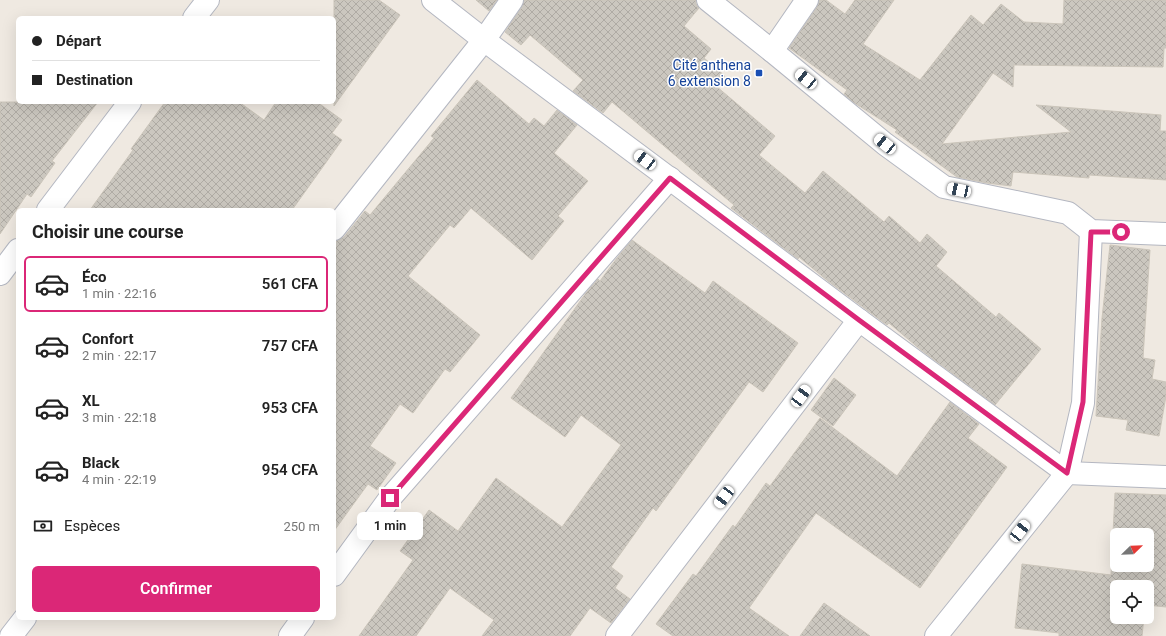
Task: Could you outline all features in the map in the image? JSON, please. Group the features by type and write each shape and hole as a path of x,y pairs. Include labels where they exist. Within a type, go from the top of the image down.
{"street":[{"path":"196,16 208,0"},
{"path":"433,0 484,40 859,320 1067,473 1166,477"},
{"path":"336,225 484,40 512,0"},
{"path":"708,0 885,144 944,187 1068,213 1091,232 1166,234"},
{"path":"772,51 807,0"},
{"path":"50,208 128,104"},
{"path":"336,572 390,498 670,178"},
{"path":"936,636 1067,473 1083,402 1091,232"},
{"path":"0,274 16,253"},
{"path":"617,636 859,320"},
{"path":"11,636 23,620"},
{"path":"290,636 302,620"}],"building":[{"path":"334,0 379,0 400,15 336,103 336,16 334,16"},
{"path":"476,0 497,0 489,11"},
{"path":"524,0 696,0 696,4 699,8 684,26 711,49 704,58 725,76 716,86 775,136 759,155 805,193 823,171 884,222 889,216 920,243 927,234 947,252 936,266 996,317 999,313 1041,349 995,405 921,350 889,323 887,325 828,281 799,257 798,259 731,208 734,205 612,102 603,113 573,91 583,80 530,35 521,45 505,32 522,7"},
{"path":"819,0 826,0 845,14 855,0 894,0 863,44 920,80 971,15 983,25 1001,4 1024,22 1063,24 1064,0 1166,0 1166,48 1164,48 1163,67 1014,65 1013,87 993,73 942,144 1071,132 1036,105 1161,115 1160,131 1166,131 1166,180 1089,175 1089,178 1013,172 1011,186 957,177 895,132 897,130 853,102 844,94 847,90 789,48 817,7"},
{"path":"477,80 529,124 534,118 544,126 557,110 577,125 554,153 588,181 558,216 564,221 532,260 471,208 454,228 450,225 408,276 480,335 450,372 445,369 413,413 400,404 370,446 396,463 377,490 368,484 336,528 336,241 344,237 365,211 370,215 434,138 431,136"},
{"path":"0,102 16,102 16,104 96,104 52,161 55,163 31,197 27,194 18,208 16,208 16,210 0,234"},
{"path":"164,104 242,104 264,120 275,104 320,104 342,120 332,133 342,140 293,208 91,208 133,150 131,149"},
{"path":"632,240 705,293 713,281 798,343 763,392 749,382 656,511 653,508 611,567 623,576 615,588 630,599 611,623 590,608 570,636 482,636 494,620 450,588 416,636 359,636 413,560 400,551 429,510 458,531 496,478 562,527 621,445 581,415 565,437 511,398 586,293 598,279 600,281"},
{"path":"1110,245 1150,250 1143,358 1155,360 1152,379 1166,382 1166,396 1159,436 1126,430 1128,420 1096,416 1102,318"},
{"path":"834,378 856,395 833,426 811,410"},
{"path":"950,402 979,424 968,438 1007,467 920,588 816,513 749,608 789,636 673,636 656,624 693,574 696,576 733,525 735,527 766,483 770,486 820,418 897,476"},
{"path":"1115,493 1166,495 1166,607 1154,606 1154,580 1110,580 1110,624 1143,624 1142,636 1059,636 1059,633 1015,628 1022,564 1111,575 1111,572 1154,572 1154,528 1113,528"},
{"path":"824,603 870,636 800,636"}],"place":[{"name":"Cité anthena 6 extension 8","path":"759,73"}],"route":[{"path":"390,498 670,178 859,320 1067,473 1083,402 1091,232 1121,232"}]}
